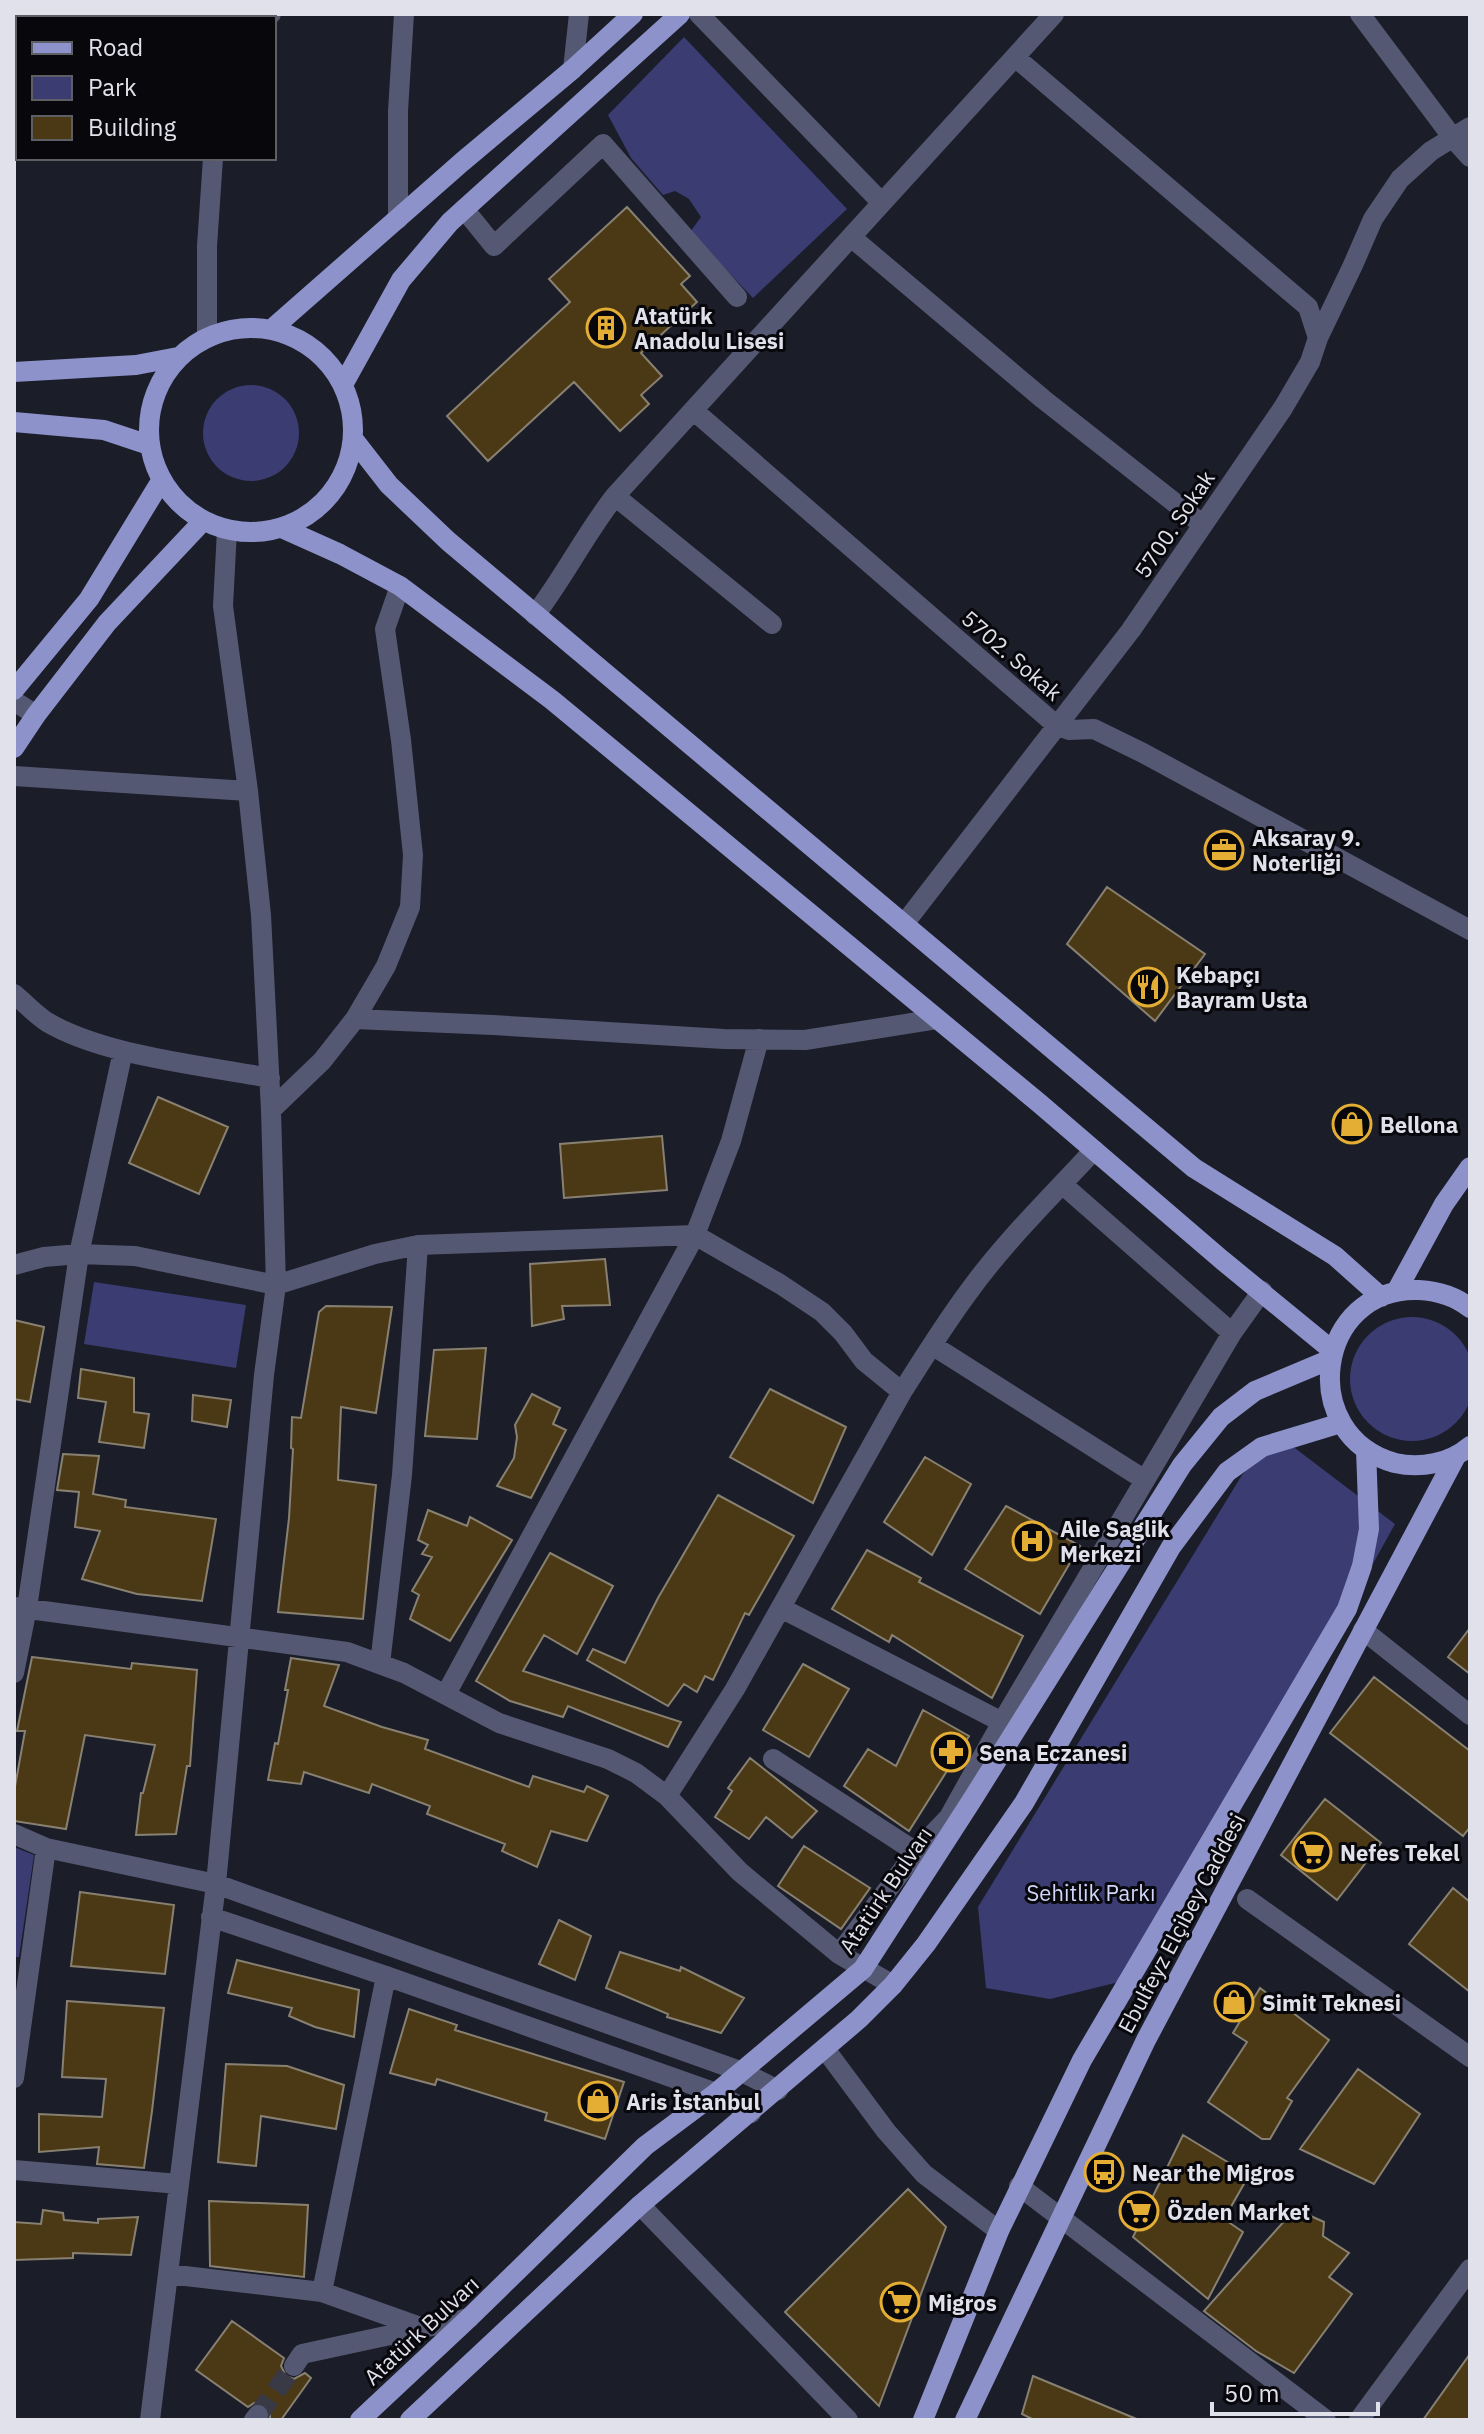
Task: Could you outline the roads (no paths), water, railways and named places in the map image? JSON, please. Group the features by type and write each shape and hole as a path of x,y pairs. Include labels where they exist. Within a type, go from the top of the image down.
{"main road":[{"path":"273,328 633,14"},
{"path":"344,383 401,280 450,222 680,14"},
{"path":"239,327 273,328 302,339 326,357 344,383 352,406 354,440 343,477 323,503 282,528 257,533 227,530 203,521 180,503 161,481 149,445 148,425 156,390 178,357 207,336 239,327"},
{"path":"14,372 136,365 178,357"},
{"path":"14,422 104,430 149,445"},
{"path":"354,440 389,485 448,541 1194,1168 1335,1256 1388,1295"},
{"path":"14,690 89,599 161,481"},
{"path":"14,748 107,623 203,521"},
{"path":"282,528 400,586 552,700 1262,1291 1332,1355"},
{"path":"1388,1295 1470,1167"},
{"path":"1465,1452 1429,1464 1401,1464 1383,1459 1352,1438 1333,1406 1329,1388 1332,1355 1351,1319 1365,1307 1388,1295 1432,1291 1470,1308"},
{"name":"Atatürk Bulvarı","path":"360,2420 645,2146 716,2093 863,1969 1182,1465 1221,1417 1255,1391 1332,1355"},
{"path":"410,2420 640,2205 778,2090 893,1985 926,1944 1024,1803 1171,1547 1227,1472 1262,1447 1341,1423"},
{"name":"Ebulfeyz Elçibey Caddesi","path":"923,2420 999,2231 1082,2060 1347,1609 1362,1566 1369,1529 1366,1450"},
{"name":"Ebulfeyz Elçibey Caddesi","path":"965,2420 1146,2040 1363,1630 1465,1452"}],"street":[{"path":"398,219 398,111 404,14"},
{"path":"573,69 579,14"},
{"path":"699,14 882,203"},
{"path":"535,615 615,496 1054,14"},
{"path":"1360,14 1462,132 1470,157"},
{"path":"14,22 16,42"},
{"path":"1015,57 1308,307 1318,338"},
{"name":"5700. Sokak","path":"904,924 1131,630 1283,408 1310,362 1373,219 1400,179 1431,151 1462,132"},
{"path":"464,209 494,246 603,144 737,297"},
{"path":"207,336 207,246 213,160"},
{"path":"851,237 1043,399 1203,525"},
{"name":"5702. Sokak","path":"693,410 1056,725 1069,730 1094,729 1143,753 1470,930"},
{"path":"615,496 772,624"},
{"path":"150,2420 216,1884 264,1375 276,1285 261,915 223,606 227,530"},
{"path":"271,1110 322,1061 355,1019 386,966 410,907 413,855 385,629 400,586"},
{"path":"14,701 36,715"},
{"path":"14,776 248,791"},
{"path":"14,994 46,1021 82,1038 123,1051 270,1078"},
{"path":"355,1019 805,1040 937,1019"},
{"path":"446,1694 695,1235 731,1141 759,1039"},
{"path":"14,1673 20,1607 79,1254 123,1051"},
{"path":"667,1796 735,1689 902,1392 932,1345 968,1292 1013,1237 1094,1150"},
{"path":"1062,1184 1232,1333"},
{"path":"14,1265 44,1257 79,1254 135,1256 276,1285 375,1254 418,1245 695,1235 822,1312 864,1361 902,1392"},
{"path":"380,1664 402,1475 418,1245"},
{"path":"839,1954 916,1852 949,1817 1232,1333 1262,1291"},
{"path":"932,1345 1145,1480"},
{"path":"20,1607 347,1652 446,1694 499,1723 608,1759 636,1773 667,1796 740,1872 839,1954 893,1985"},
{"path":"781,1608 1002,1722"},
{"path":"1363,1630 1470,1715"},
{"path":"773,1759 916,1852"},
{"path":"14,1834 46,1848 216,1884 740,2071 778,2090"},
{"path":"14,2078 20,1972 46,1848"},
{"path":"1247,1899 1470,2057"},
{"path":"211,1917 716,2093 751,2113"},
{"path":"322,2292 386,1976"},
{"path":"825,2049 886,2131 924,2174 999,2231"},
{"path":"14,2170 179,2184"},
{"path":"1019,2186 1326,2420"},
{"path":"640,2205 848,2420"},
{"path":"1359,2420 1470,2269"},
{"path":"168,2274 322,2292 423,2328"},
{"path":"294,2366 302,2354 469,2318"}],"tunnel":[{"path":"258,2415 294,2366"}],"place":[{"name":"Atatürk Anadolu Lisesi","path":"606,328"},
{"name":"Aksaray 9. Noterliği","path":"1224,850"},
{"name":"Kebapçı Bayram Usta","path":"1148,987"},
{"name":"Bellona","path":"1352,1124"},
{"name":"Aile Saglik Merkezi","path":"1032,1541"},
{"name":"Sena Eczanesi","path":"951,1752"},
{"name":"Nefes Tekel","path":"1312,1852"},
{"name":"Simit Teknesi","path":"1234,2002"},
{"name":"Aris İstanbul","path":"598,2101"},
{"name":"Near the Migros","path":"1104,2172"},
{"name":"Özden Market","path":"1139,2211"},
{"name":"Migros","path":"900,2302"}],"park label":[{"name":"Sehitlik Parkı","path":"1091,1892"}]}
